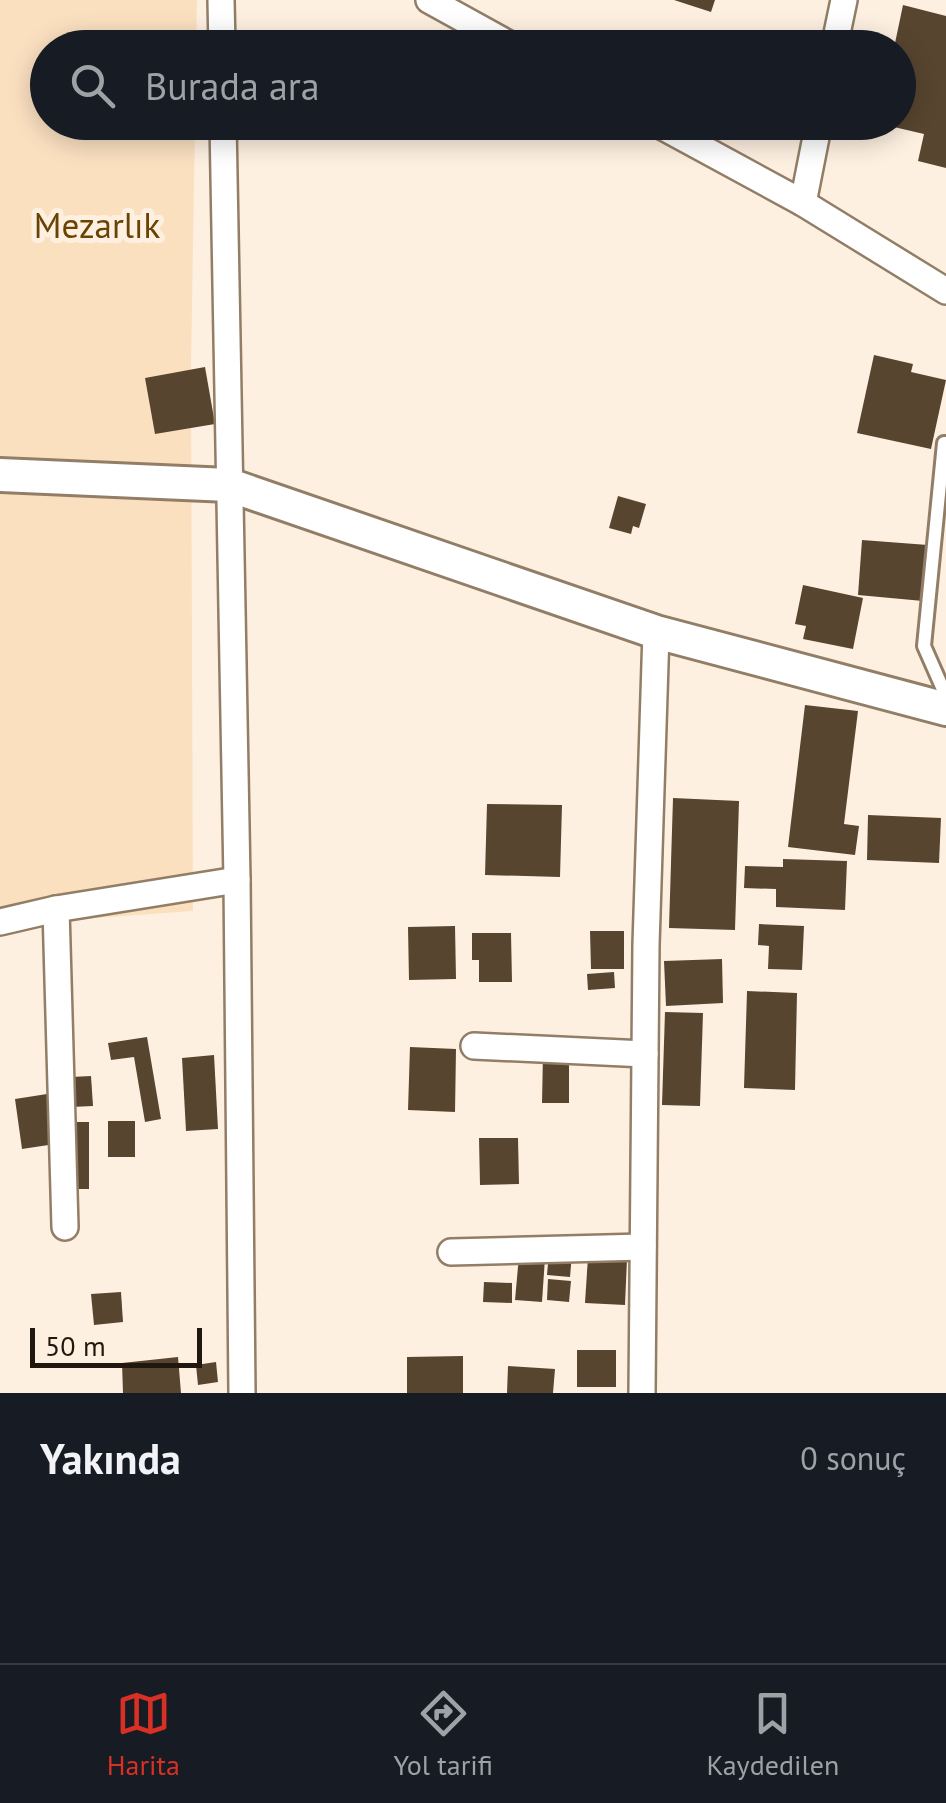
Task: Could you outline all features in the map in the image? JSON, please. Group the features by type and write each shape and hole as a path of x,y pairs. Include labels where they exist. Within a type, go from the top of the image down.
{"street":[{"path":"221,0 222,30"},
{"path":"429,0 483,30"},
{"path":"838,30 844,0"},
{"path":"223,140 242,1393"},
{"path":"687,140 803,204 946,292"},
{"path":"803,204 815,140"},
{"path":"0,476 229,485 656,632 946,709"},
{"path":"642,1393 645,1054 656,632"},
{"path":"0,922 56,909 237,880"},
{"path":"56,909 64,1226"},
{"path":"474,1046 645,1054"},
{"path":"451,1252 643,1247"}],"lane":[{"path":"946,443 924,646 946,696"}],"green space":[{"name":"Mezarlık","path":"0,0 197,0 196,30 30,30 30,140 195,140 191,369 193,911 0,925"}],"building":[{"path":"674,0 715,0 711,12"},
{"path":"903,5 946,16 946,168 918,161 924,134 916,132 916,30 898,30"},
{"path":"874,355 913,364 911,372 946,380 931,449 857,433"},
{"path":"205,367 215,424 155,434 145,378"},
{"path":"618,496 646,504 639,528 633,526 631,534 609,528"},
{"path":"862,540 928,545 923,601 858,595"},
{"path":"803,585 863,598 853,649 803,639 806,626 795,624"},
{"path":"805,705 858,711 844,824 859,826 855,855 788,847"},
{"path":"673,798 739,801 735,930 669,928"},
{"path":"487,804 562,805 560,877 485,875"},
{"path":"868,815 941,818 939,863 867,860"},
{"path":"783,859 847,861 845,910 776,907 776,889 744,888 745,866 783,867"},
{"path":"759,924 804,926 802,970 768,969 769,946 758,945"},
{"path":"455,926 456,979 409,980 408,927"},
{"path":"590,931 624,931 624,969 591,969"},
{"path":"472,933 511,933 512,982 479,982 479,960 472,960"},
{"path":"722,959 723,1003 666,1006 664,961"},
{"path":"614,972 615,988 588,990 587,974"},
{"path":"747,991 797,993 795,1090 744,1088"},
{"path":"665,1012 703,1013 700,1106 662,1105"},
{"path":"147,1037 161,1119 145,1122 134,1057 111,1060 108,1043"},
{"path":"410,1047 456,1049 455,1112 408,1110"},
{"path":"543,1054 569,1054 569,1103 542,1103"},
{"path":"214,1055 218,1129 186,1131 182,1058"},
{"path":"91,1076 93,1106 71,1107 71,1077"},
{"path":"47,1094 55,1144 22,1149 15,1099"},
{"path":"108,1121 135,1121 135,1157 108,1157"},
{"path":"70,1122 89,1122 89,1189 70,1189"},
{"path":"479,1138 518,1138 519,1184 480,1185"},
{"path":"549,1252 572,1254 570,1277 547,1275"},
{"path":"519,1256 545,1258 542,1302 515,1300"},
{"path":"588,1257 627,1259 625,1305 585,1303"},
{"path":"548,1279 571,1281 569,1302 547,1300"},
{"path":"484,1282 512,1283 512,1303 483,1302"},
{"path":"121,1292 123,1322 94,1325 91,1294"},
{"path":"577,1350 616,1350 616,1387 577,1387"},
{"path":"463,1356 463,1393 407,1393 407,1357"},
{"path":"178,1357 181,1393 123,1393 122,1363"},
{"path":"216,1362 218,1382 198,1385 196,1365"},
{"path":"508,1366 555,1369 553,1393 507,1393"}]}
